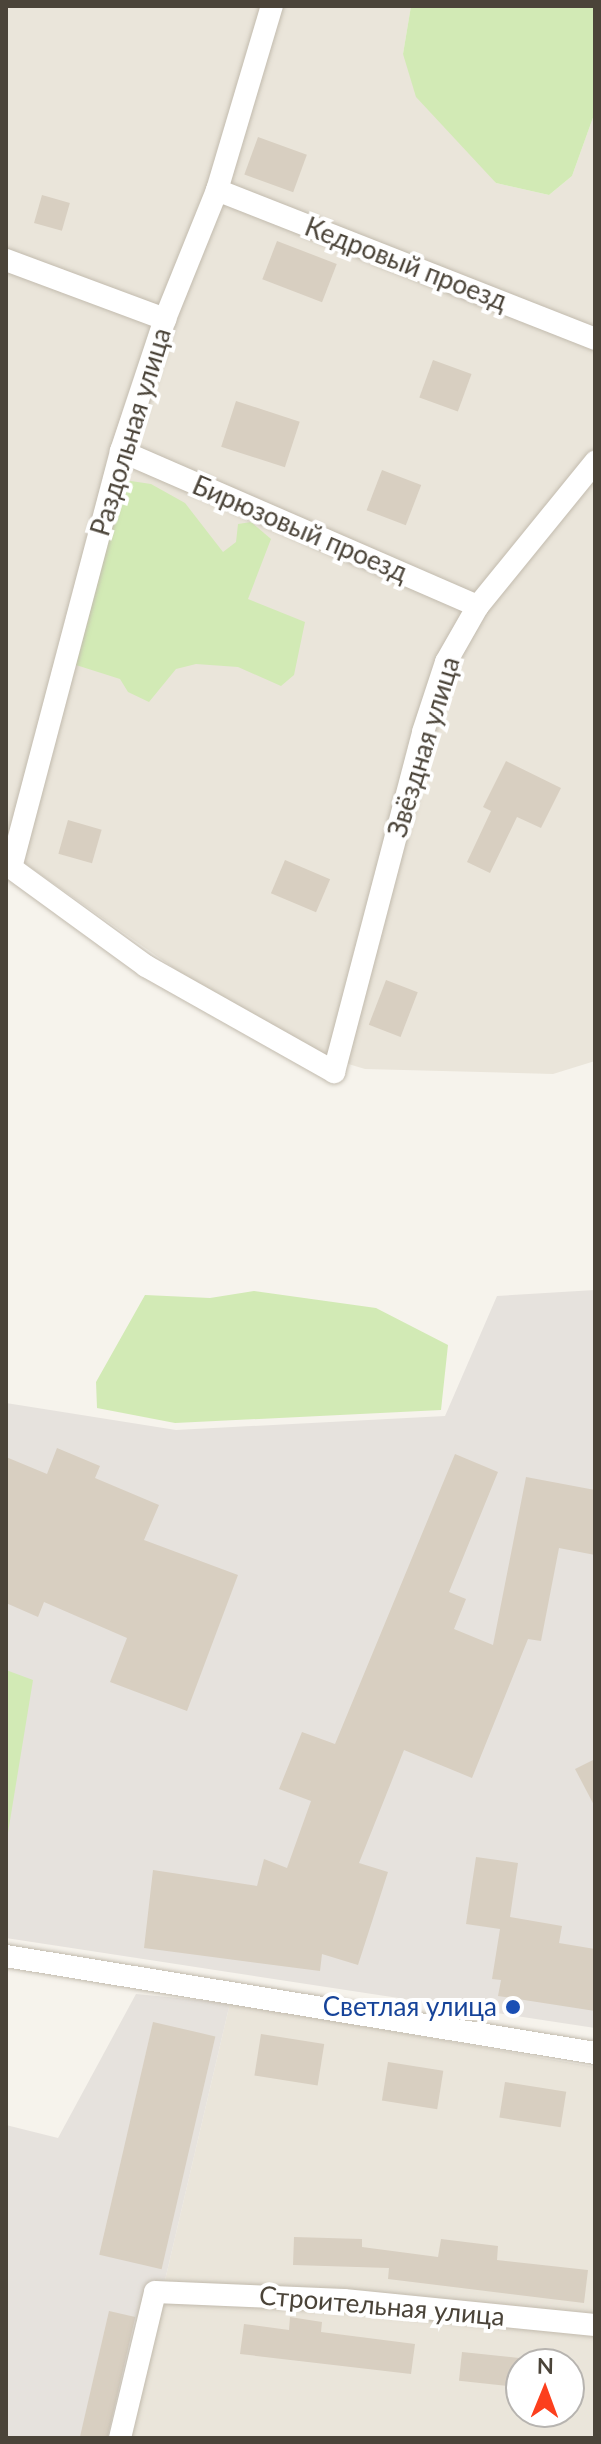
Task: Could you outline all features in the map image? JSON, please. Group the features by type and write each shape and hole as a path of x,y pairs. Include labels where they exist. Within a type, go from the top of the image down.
{"street":[{"name":"Раздольная улица","path":"9,864 121,451 165,319 217,190 272,6"},
{"name":"Кедровый проезд","path":"217,190 595,339"},
{"path":"6,260 165,319"},
{"name":"Бирюзовый проезд","path":"121,451 478,606"},
{"name":"Звёздная улица","path":"9,864 146,966 334,1072 423,732 446,662 478,606 595,462"},
{"path":"6,1956 595,2053"},
{"name":"Строительная улица","path":"120,2438 155,2292 169,2290 344,2300 595,2325"}],"shaded area":[{"path":"6,6 411,6 403,54 496,183 549,195 572,176 595,112 595,1061 553,1074 365,1069 325,1057 198,985 23,862 6,857"},
{"path":"595,1290 595,2028 6,1938 6,1403 176,1430 445,1416 497,1296"},
{"path":"136,1994 230,2003 128,2438 6,2438 6,2125 58,2138"},
{"path":"230,2003 595,2067 595,2438 128,2438"}],"green space":[{"path":"411,6 595,6 595,112 572,176 549,195 496,183 416,97 403,54"},
{"path":"124,480 151,484 185,503 223,552 236,542 238,524 251,522 271,539 248,599 305,622 294,675 281,686 238,667 196,664 176,669 149,702 128,692 120,679 76,665"},
{"path":"254,1291 376,1308 448,1345 441,1410 175,1423 97,1408 96,1382 145,1295 210,1298"},
{"path":"6,1670 33,1680 6,1845"}],"building":[{"path":"258,137 307,155 293,192 244,175"},
{"path":"42,195 70,203 62,231 34,223"},
{"path":"277,241 337,264 322,302 262,279"},
{"path":"433,360 472,374 458,412 419,398"},
{"path":"236,401 300,422 285,467 221,447"},
{"path":"382,470 421,485 406,525 367,510"},
{"path":"506,761 561,788 541,828 517,817 490,873 467,862 491,811 483,807"},
{"path":"68,820 102,830 92,863 58,854"},
{"path":"285,860 330,879 316,912 271,893"},
{"path":"386,980 418,992 401,1037 369,1025"},
{"path":"57,1448 100,1466 95,1478 159,1505 144,1540 238,1575 187,1711 110,1682 127,1638 44,1602 38,1617 6,1603 6,1457 47,1474"},
{"path":"455,1454 498,1472 449,1592 466,1599 454,1629 493,1645 526,1477 595,1490 595,1555 559,1548 541,1641 528,1639 472,1778 404,1750 359,1863 388,1872 358,1965 322,1954 320,1971 144,1948 153,1870 257,1886 264,1859 287,1868 311,1801 279,1789 302,1732 335,1744"},
{"path":"595,1759 595,1807 575,1769"},
{"path":"476,1857 518,1863 510,1917 562,1926 559,1943 595,1949 595,2011 498,1996 501,1980 492,1979 500,1929 466,1924"},
{"path":"153,2022 215,2036 162,2269 99,2255"},
{"path":"261,2034 324,2044 318,2085 254,2075"},
{"path":"388,2062 443,2071 437,2109 382,2101"},
{"path":"505,2082 566,2092 561,2127 499,2118"},
{"path":"294,2237 362,2239 362,2247 438,2257 441,2239 498,2246 497,2260 588,2270 584,2303 388,2279 389,2268 293,2265"},
{"path":"109,2311 135,2317 107,2438 80,2438"},
{"path":"290,2317 322,2322 321,2332 415,2344 411,2374 240,2354 244,2324 289,2330"},
{"path":"462,2352 505,2357 505,2386 459,2381"}],"place":[{"name":"Светлая улица","path":"513,2007"}]}
